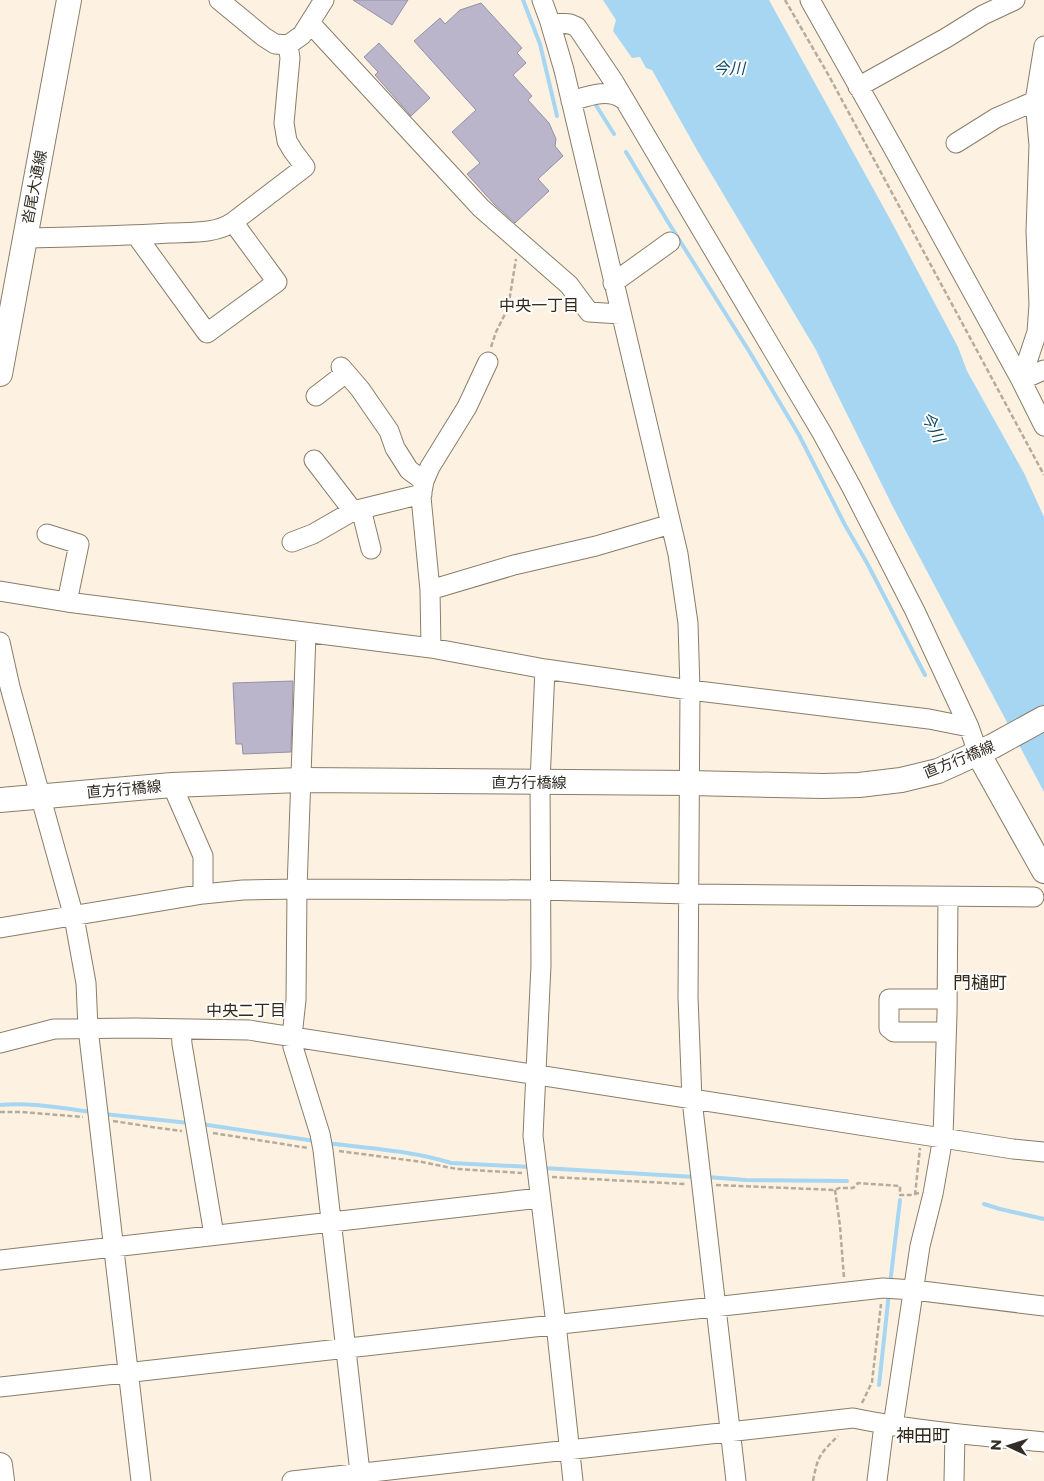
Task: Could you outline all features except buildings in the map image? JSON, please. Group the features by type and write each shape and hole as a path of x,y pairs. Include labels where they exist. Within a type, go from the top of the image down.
{"main road":[{"name":"沓尾大通線","path":"0,374 69,0"},
{"name":"直方行橋線","path":"0,800 172,786 301,780 859,785 901,780 938,771 1044,718"},
{"path":"985,749 1044,871"},
{"path":"0,1465 2,1481"}],"street":[{"path":"219,0 264,38 275,44 288,44 302,35 324,0"},
{"path":"542,0 564,70 671,524 678,554 688,623 690,690 688,997 692,1100 736,1481"},
{"path":"858,87 983,15 1015,0"},
{"path":"817,2 858,87 1044,426"},
{"path":"550,22 570,24 577,27 614,82 826,441 915,611 969,726 985,749"},
{"path":"310,23 481,208 569,285 589,312 620,314"},
{"path":"25,238 136,235 218,229 229,225 305,167 287,141 284,123 290,58 288,44"},
{"path":"1020,380 1037,332 1040,234 1039,145 1035,100 1044,46"},
{"path":"571,101 609,93 617,95 623,100"},
{"path":"956,143 996,118 1035,100"},
{"path":"136,235 207,333 277,282 233,222"},
{"path":"613,283 670,242"},
{"path":"431,648 430,590 423,487 430,467 462,415 488,362"},
{"path":"316,396 344,370 360,389 389,431 394,448 423,487"},
{"path":"1020,380 1044,370"},
{"path":"314,460 357,510 371,549"},
{"path":"292,542 313,534 357,510 423,487"},
{"path":"430,590 514,565 596,546 671,524"},
{"path":"46,534 79,544 67,602"},
{"path":"0,591 67,602 431,648 545,669 969,726"},
{"path":"306,633 297,889 296,1000 292,1036 293,1047 320,1134 323,1150 360,1477"},
{"path":"0,642 10,687 74,917 86,983 88,1028 141,1481"},
{"path":"545,669 540,782 542,965 533,1136 573,1481"},
{"path":"172,786 203,856 203,894"},
{"path":"0,928 203,894 243,890 540,890 689,894 1034,897"},
{"path":"877,1481 914,1290 920,1246 943,1137 948,897"},
{"path":"946,1032 894,1032 889,1028 890,999 947,999"},
{"path":"0,1042 54,1029 249,1030 692,1100 1013,1149 1044,1152"},
{"path":"181,1029 214,1235"},
{"path":"0,1260 540,1198"},
{"path":"0,1387 883,1288 1044,1306"},
{"path":"292,1481 360,1477 570,1450 853,1418 955,1434 1044,1442"},
{"path":"954,1481 955,1434"}],"path":[{"path":"785,0 829,76 1044,475"},
{"path":"488,362 496,332 508,308 520,243"},
{"path":"0,1112 76,1116 238,1136 323,1150 414,1161 457,1169 524,1173 538,1176 712,1186 835,1190 839,1188 853,1188 858,1183 900,1186 900,1195 932,1194"},
{"path":"835,1190 845,1292"},
{"path":"813,1481 817,1461 823,1451 853,1418 872,1382 883,1288"}],"water":[{"name":"今川","path":"603,0 769,0 890,219 958,347 967,371 1024,473 1044,517 1044,792 894,509 816,350 697,150 652,70 646,68 640,57 632,58 613,31 616,20"}],"waterway":[{"path":"523,0 540,44 557,116"},
{"path":"594,102 614,134"},
{"path":"626,152 799,435 925,675"},
{"path":"0,1105 34,1105 92,1112"},
{"path":"104,1114 189,1123"},
{"path":"201,1124 315,1141"},
{"path":"327,1143 406,1153 451,1163 531,1167"},
{"path":"543,1168 695,1177"},
{"path":"707,1177 746,1180 847,1181"},
{"path":"890,1284 900,1200"},
{"path":"984,1204 1044,1219"},
{"path":"879,1385 889,1293"}],"district":[{"name":"中央一丁目","path":"539,305"},
{"name":"門樋町","path":"980,983"},
{"name":"中央二丁目","path":"246,1010"},
{"name":"神田町","path":"923,1436"}]}
